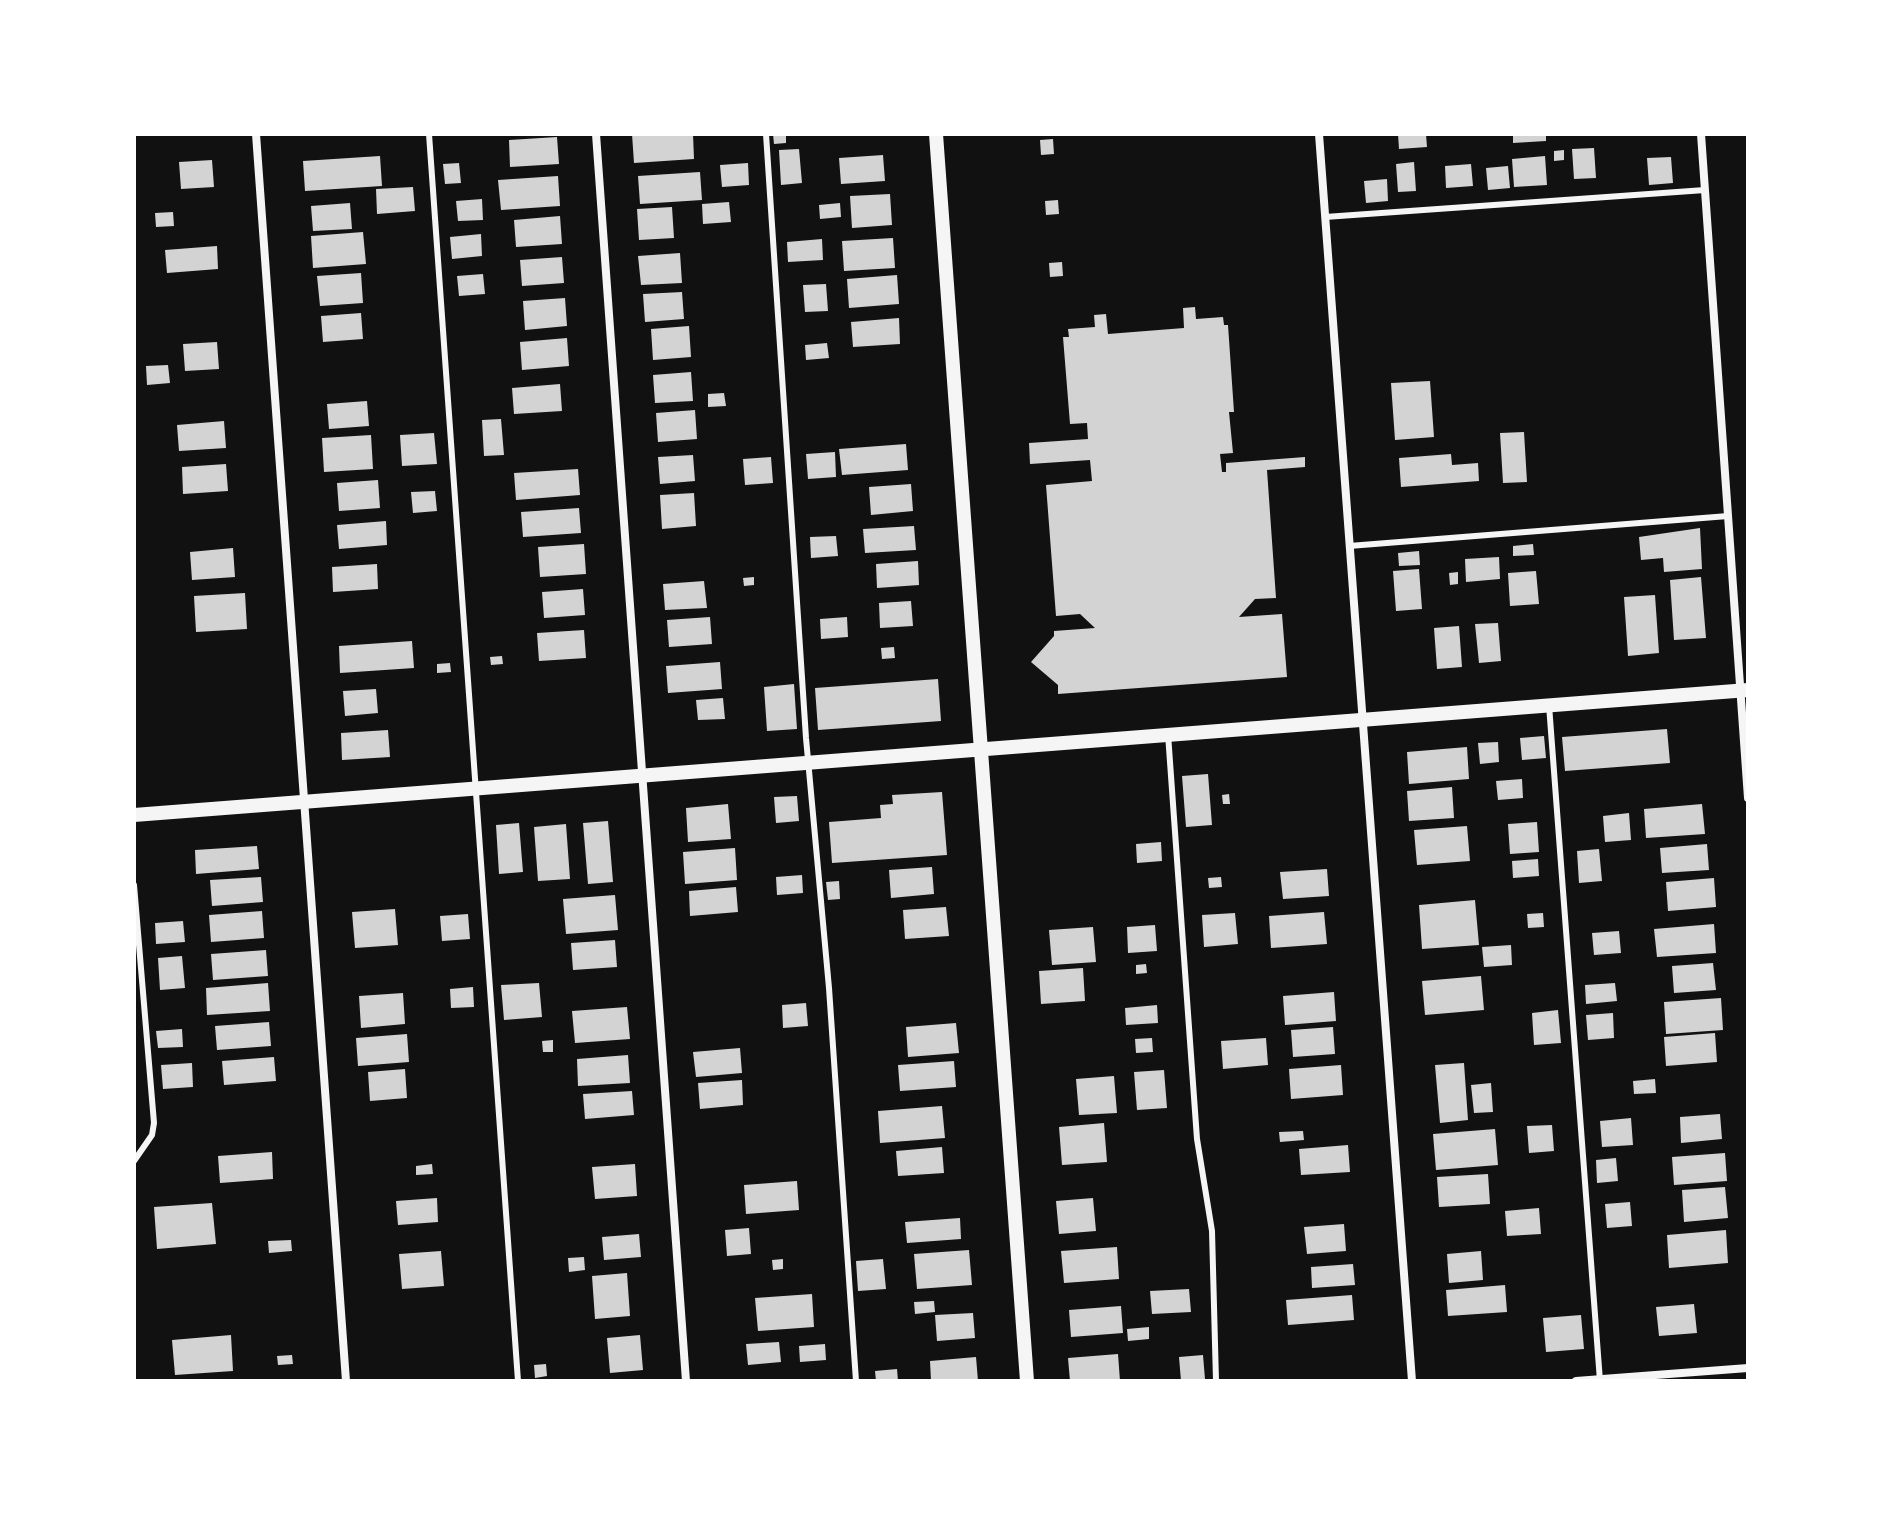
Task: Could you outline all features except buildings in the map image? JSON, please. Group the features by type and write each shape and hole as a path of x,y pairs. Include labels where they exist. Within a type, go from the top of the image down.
{"street":[{"path":"256,134 346,1381"},
{"path":"596,134 686,1381"},
{"path":"936,134 1027,1381"},
{"path":"1319,134 1360,719 1412,1381"},
{"path":"1701,134 1728,516 1744,690 1748,798"},
{"path":"134,815 1744,690"},
{"path":"1576,1381 1748,1368"}],"lane":[{"path":"429,134 518,1381"},
{"path":"766,134 808,762 829,988 856,1381"},
{"path":"1325,217 1705,190"},
{"path":"1348,546 1728,516"},
{"path":"1549,705 1600,1380"},
{"path":"1168,734 1196,1126 1212,1231 1216,1381"},
{"path":"134,885 154,1123 152,1135 134,1161"}]}
